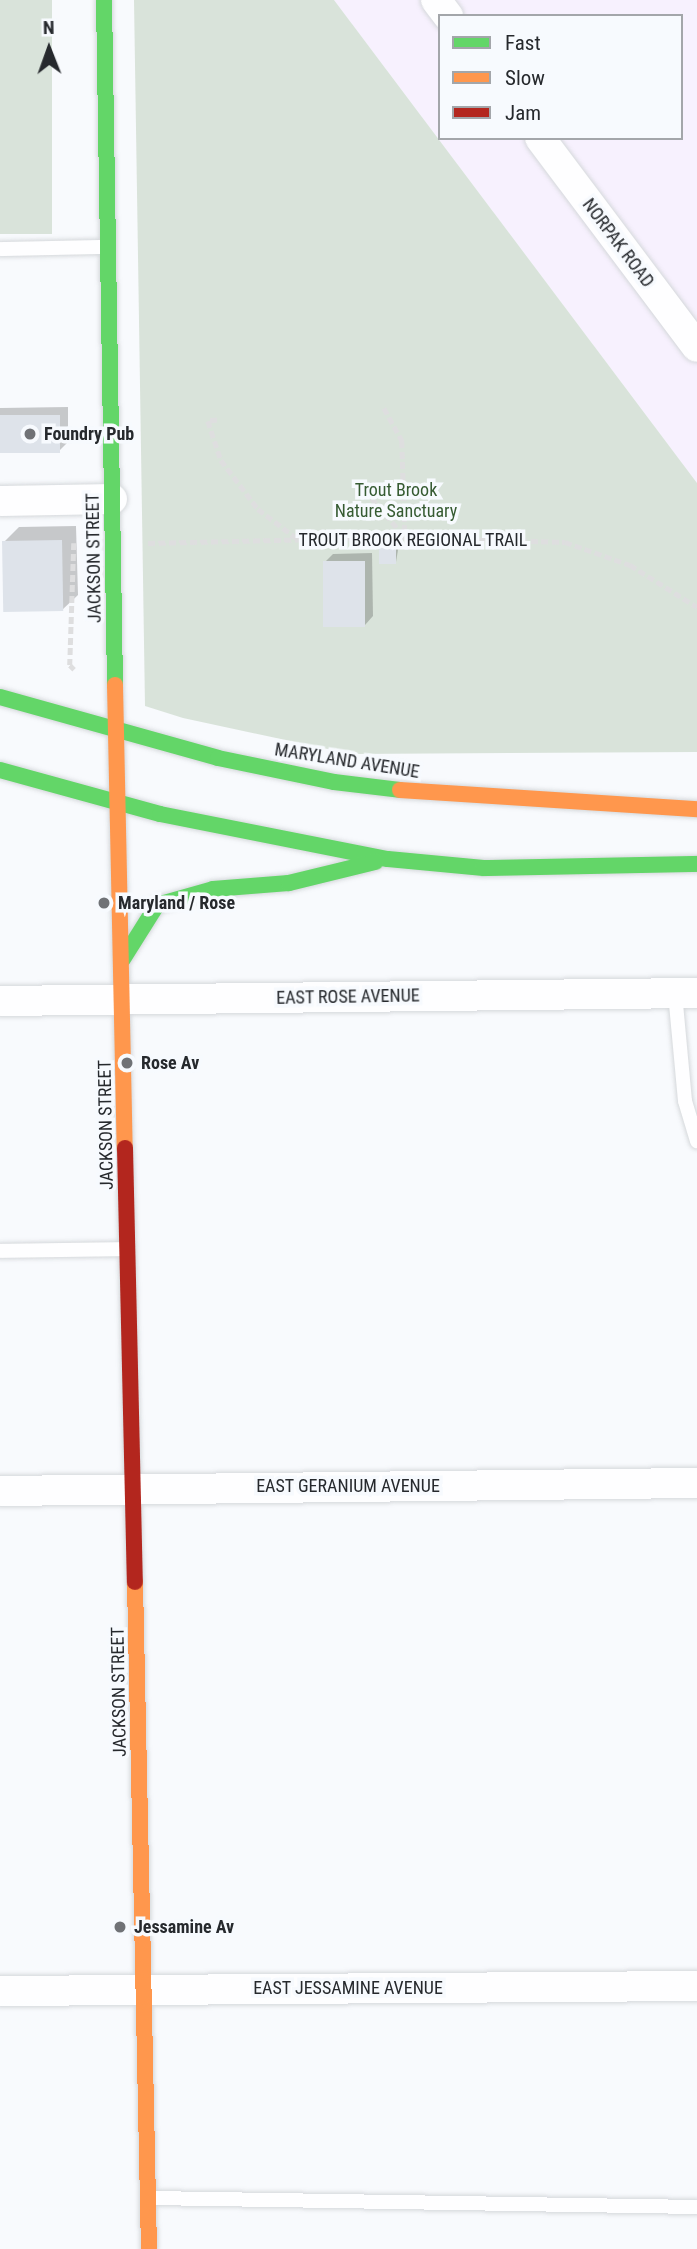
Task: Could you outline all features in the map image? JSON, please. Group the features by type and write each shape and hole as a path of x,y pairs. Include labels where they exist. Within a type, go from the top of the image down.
{"street":[{"name":"JACKSON STREET","path":"104,0 111,499 124,1000 149,2249"},
{"name":"NORPAK ROAD","path":"542,140 697,347"},
{"path":"0,501 111,499"},
{"name":"MARYLAND AVENUE","path":"0,697 218,758 334,782 452,796 697,809"},
{"path":"0,770 118,804 388,859 484,869 697,864"},
{"path":"123,959 157,905 212,888 289,883 388,859"},
{"name":"EAST ROSE AVENUE","path":"0,1001 686,993"},
{"name":"EAST GERANIUM AVENUE","path":"0,1491 697,1483"},
{"name":"EAST JESSAMINE AVENUE","path":"0,1991 697,1986"}],"lane":[{"path":"0,249 106,247"},
{"path":"686,993 685,1101 697,1141"},
{"path":"0,1251 127,1249"},
{"path":"148,2198 697,2207"}],"path":[{"path":"384,408 402,441 405,537"},
{"path":"217,420 208,421 221,460 258,509 299,540"},
{"path":"358,482 405,537"},
{"name":"TROUT BROOK REGIONAL TRAIL","path":"112,544 405,537 565,542 630,565 697,607"},
{"path":"74,543 70,665 74,669"}],"shaded area":[{"path":"334,0 697,0 697,483 439,140 683,140 683,14 438,14 438,138"}],"green space":[{"path":"0,0 52,0 52,234 0,234"},
{"name":"Trout Brook Nature Sanctuary","path":"134,0 334,0 697,483 697,752 351,754 183,718 145,706"}],"building":[{"name":"Foundry Pub","path":"0,415 60,415 60,453 0,453"},
{"path":"62,540 63,611 3,612 2,541"},
{"path":"379,547 396,547 396,564 379,564"},
{"path":"323,561 365,561 365,627 323,627"}],"traffic: fast":[{"path":"104,0 115,685"},
{"path":"0,697 218,758 334,782 400,790"},
{"path":"0,770 160,814 388,859 484,868 697,864"},
{"path":"123,959 157,905 213,889 289,883 375,862"}],"traffic: slow":[{"path":"115,685 125,1148"},
{"path":"400,790 697,809"},
{"path":"135,1582 149,2249"}],"traffic: jam":[{"path":"125,1148 135,1582"}],"place":[{"name":"Foundry Pub","path":"30,434"},
{"name":"Maryland / Rose","path":"104,903"},
{"name":"Rose Av","path":"127,1063"},
{"name":"Jessamine Av","path":"120,1927"}]}
